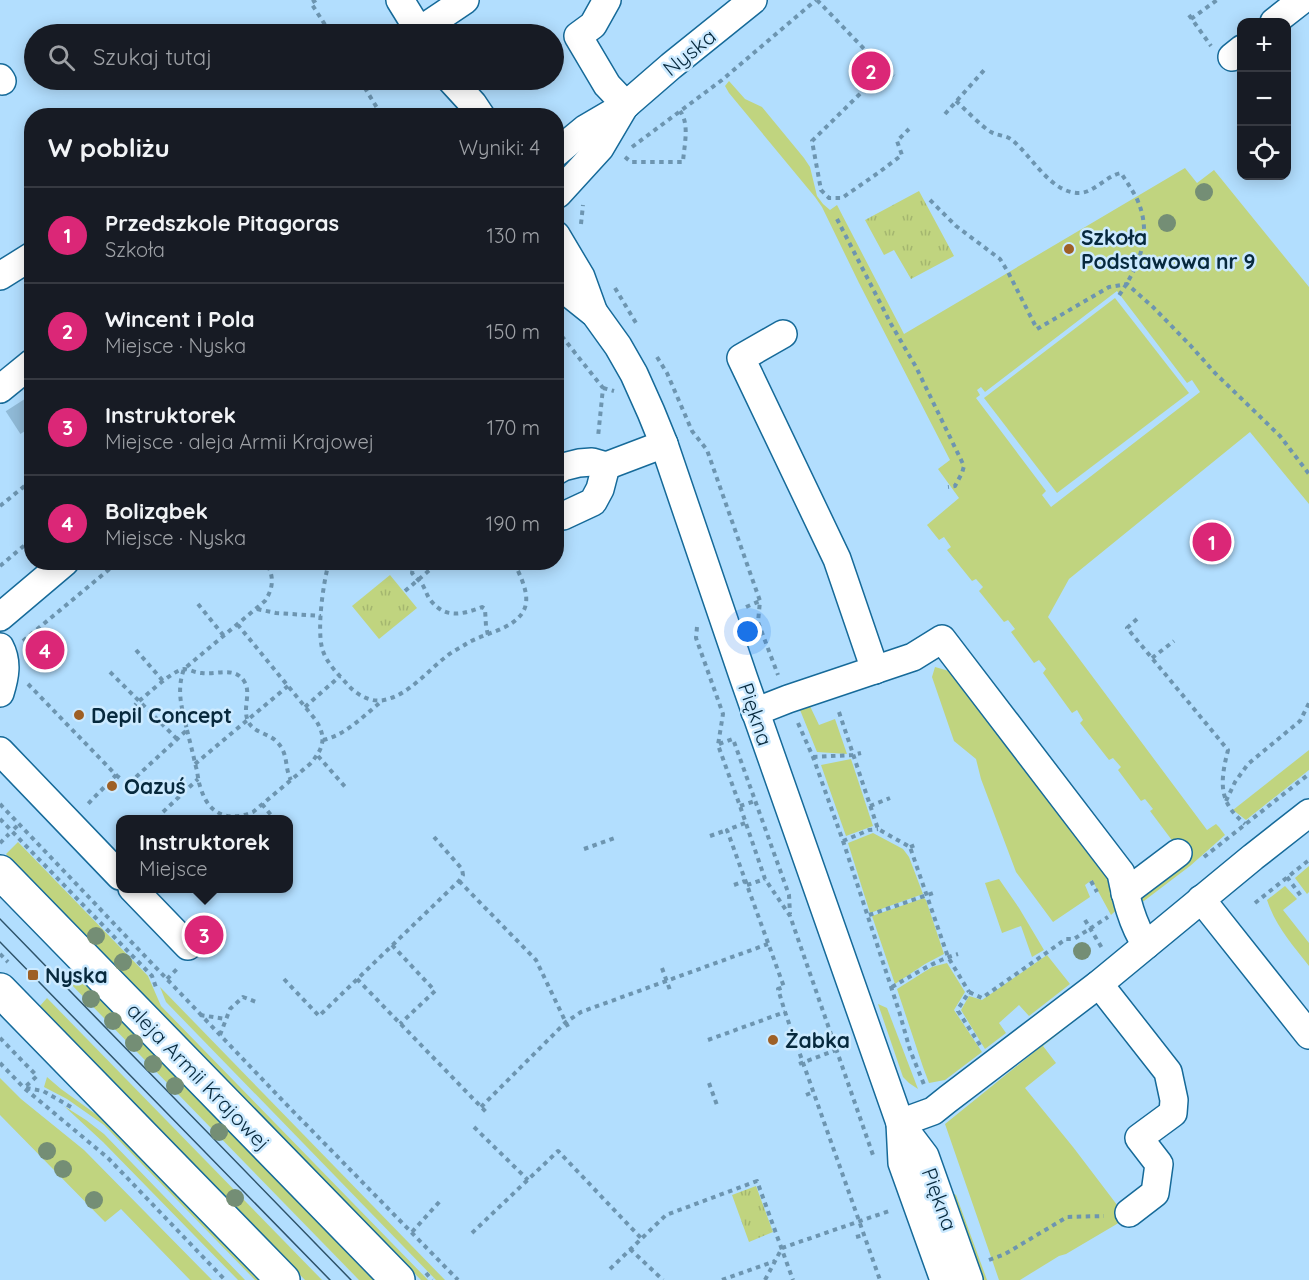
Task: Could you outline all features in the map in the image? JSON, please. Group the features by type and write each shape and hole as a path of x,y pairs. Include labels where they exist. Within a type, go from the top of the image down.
{"main road":[{"name":"aleja Armii Krajowej","path":"0,872 398,1280"},
{"path":"0,990 283,1280"}],"street":[{"path":"400,0 415,24"},
{"path":"432,24 465,0"},
{"path":"607,0 593,25 578,36 607,85 626,105"},
{"name":"Nyska","path":"564,146 585,129 626,105 753,0"},
{"path":"1279,18 1302,0"},
{"path":"448,90 454,108"},
{"path":"460,90 476,108"},
{"name":"Nyska","path":"564,189 600,148 626,105"},
{"name":"Piękna","path":"569,232 594,314"},
{"path":"0,276 24,261"},
{"name":"Piękna","path":"564,289 594,314 618,346 630,367 664,444 755,712 900,1123 902,1163 944,1280"},
{"path":"783,334 741,358 837,559 875,670"},
{"path":"7,393 24,373"},
{"path":"564,467 592,462 606,466 664,444"},
{"path":"564,516 593,502 600,489 606,466"},
{"path":"0,617 56,570"},
{"path":"755,712 913,657 942,639 1121,873 1137,932 1146,945"},
{"path":"0,693 5,677 2,651"},
{"path":"0,751 116,872"},
{"path":"900,1123 933,1111 1099,984 1309,813"},
{"path":"1125,893 1188,858"},
{"path":"137,893 188,946"},
{"path":"1201,899 1309,1035"},
{"path":"1099,984 1168,1072 1174,1100 1173,1113 1139,1138 1159,1164 1155,1193 1117,1214"},
{"name":"Piękna","path":"900,1123 925,1156 969,1280"}],"path":[{"path":"680,111 685,117 683,162 631,162 622,155 680,111 722,80 816,0 894,76"},
{"path":"1217,0 1190,17 1228,51"},
{"path":"313,1 326,24"},
{"path":"868,53 866,67 869,86 812,141 821,190 829,198 842,198 860,186 902,154 897,141 909,129"},
{"path":"945,114 986,68"},
{"path":"366,90 377,108"},
{"path":"956,101 990,132 1011,139 1053,183 1062,189 1083,193 1113,175 1121,173 1136,197 1144,226 1143,246 1138,264 1118,297"},
{"path":"569,232 580,218 586,199"},
{"path":"930,200 956,225 1000,259 1037,329 1109,287 1127,284"},
{"path":"837,219 891,324 916,367 964,466 954,486 948,487"},
{"path":"610,281 622,299"},
{"path":"1127,284 1190,345 1221,380 1280,436 1309,474"},
{"path":"564,338 603,388 598,439"},
{"path":"663,367 692,431 707,450 760,602 758,622 813,757 869,915 910,1050 926,1092"},
{"path":"0,506 24,486"},
{"path":"0,566 24,546"},
{"path":"2,651 59,612 109,570"},
{"path":"135,705 172,674 184,669 266,600 271,591 271,570"},
{"path":"327,570 321,616 322,648 328,662 356,694 382,701"},
{"path":"413,570 412,573 421,583 430,600 445,611 458,614 482,607 485,609 488,635"},
{"path":"405,591 430,570"},
{"path":"323,740 333,738 350,728 382,701 400,695 448,655 472,640 488,635 515,621 524,610 527,597 517,570"},
{"path":"198,604 224,636"},
{"path":"256,609 276,613 321,616"},
{"path":"1137,619 1127,628 1228,750 1222,789 1231,812 1245,824"},
{"path":"238,624 305,707 321,729 323,740 318,756 310,764 253,812 246,815"},
{"path":"1152,658 1174,641"},
{"path":"136,650 163,681"},
{"path":"184,669 203,674 226,671 239,675 245,681 247,721 251,727 276,741 282,748 287,761 287,774 291,780"},
{"path":"184,669 180,681 180,697 198,779 204,797 222,815"},
{"path":"111,672 177,739"},
{"path":"305,707 340,676"},
{"path":"711,681 723,714 718,745 765,879 790,916 874,1158"},
{"path":"27,683 122,780"},
{"path":"195,764 288,686"},
{"path":"1226,801 1235,782 1248,764 1300,721 1309,703"},
{"path":"839,712 878,829"},
{"path":"136,777 187,730"},
{"path":"718,745 733,739 789,895 790,916"},
{"path":"813,757 861,753"},
{"path":"318,756 347,789"},
{"path":"1188,858 1245,824 1309,774"},
{"path":"44,850 116,775"},
{"path":"164,812 198,779"},
{"path":"870,806 890,798"},
{"path":"740,807 755,801"},
{"path":"0,804 458,1280"},
{"path":"262,804 272,815"},
{"path":"0,819 147,971"},
{"path":"710,836 745,823"},
{"path":"14,829 19,824"},
{"path":"843,841 869,830 878,829 910,847 948,957 969,992 982,998 1066,939 1074,939 1110,916"},
{"path":"727,830 784,987 778,989 801,1063 880,1280"},
{"path":"0,843 9,834"},
{"path":"284,979 319,1016 463,875 462,869 434,837"},
{"path":"584,849 615,838"},
{"path":"910,847 918,844"},
{"path":"1255,903 1309,860"},
{"path":"1287,877 1301,896"},
{"path":"734,885 765,879"},
{"path":"459,881 536,960 569,1029"},
{"path":"869,915 936,892"},
{"path":"1085,920 1108,956"},
{"path":"481,1107 566,1022 581,1012 768,944"},
{"path":"392,945 435,991 400,1024"},
{"path":"892,987 958,954"},
{"path":"662,968 671,993"},
{"path":"357,979 488,1113"},
{"path":"969,992 958,1011 985,1053"},
{"path":"220,1035 230,1009 243,997 259,1003"},
{"path":"708,1040 785,1012"},
{"path":"200,1014 226,1019"},
{"path":"0,1038 37,1076 24,1088"},
{"path":"801,1063 836,1050"},
{"path":"0,1063 24,1088 108,1158 225,1280"},
{"path":"709,1083 718,1108"},
{"path":"24,1088 43,1091"},
{"path":"806,1095 813,1092"},
{"path":"474,1127 528,1180"},
{"path":"472,1233 558,1151 641,1238"},
{"path":"610,1269 666,1215 758,1181 794,1280"},
{"path":"412,1232 441,1200"},
{"path":"765,1280 782,1248 893,1210 890,1203"},
{"path":"992,1259 1005,1254 1067,1217 1117,1214"},
{"path":"856,1237 864,1234"},
{"path":"630,1248 663,1280"},
{"path":"722,1280 775,1262"}],"green space":[{"path":"729,81 745,99 762,107 804,158 810,167 817,196 830,210 837,205 904,334 1185,168 1197,183 1214,170 1309,287 1309,504 1250,432 1069,579 1048,617 1207,830 1216,824 1225,835 1190,866 1136,907 1134,900 1186,859 1150,811 1153,809 1145,799 1141,801 1118,770 1121,767 1113,758 1109,760 1080,723 1083,720 1077,710 1072,713 1043,673 1046,669 1039,660 1034,663 1011,632 1015,629 1008,620 1004,622 979,591 983,587 976,579 972,581 947,550 951,547 944,537 939,540 927,525 959,498 938,469 950,460 822,207 725,86","holes":["1117,291 1187,383 1192,380 1200,392 1051,507 1042,495 1046,491 976,398 980,395 977,390 981,387 985,392"]},
{"path":"919,191 954,256 911,279 894,250 884,255 865,220"},
{"path":"1115,298 1189,393 1057,493 984,398"},
{"path":"390,575 417,608 379,639 352,606"},
{"path":"935,667 949,671 1021,753 1116,878 1120,907 1111,915 1092,880 1085,885 1090,897 1053,922 1016,872 981,779 976,759 954,741 932,677"},
{"path":"808,702 819,725 835,719 847,754 817,752 798,705"},
{"path":"1309,750 1309,770 1246,820 1233,810"},
{"path":"851,759 873,826 846,836 821,765"},
{"path":"873,833 903,849 909,857 923,894 870,913 848,843"},
{"path":"18,842 148,976 161,1006 428,1280 421,1280 6,854"},
{"path":"1309,866 1309,892 1307,894 1295,878"},
{"path":"999,879 1044,950 1032,957 1021,926 1002,933 985,883"},
{"path":"1285,886 1297,899 1283,910 1309,943 1309,966 1280,927 1267,900"},
{"path":"924,898 944,954 895,984 872,916"},
{"path":"1047,955 1070,984 1029,1016 1019,1005 999,1023 1006,1033 985,1049 961,1010 969,996 982,1000"},
{"path":"947,963 965,992 954,1010 982,1052 945,1080 929,1083 897,989 932,967"},
{"path":"75,971 377,1280 359,1280 66,979"},
{"path":"160,987 445,1280 436,1280 166,1002"},
{"path":"47,998 322,1280 305,1280 39,1007"},
{"path":"878,1004 887,1008 918,1089 903,1077"},
{"path":"1085,1011 1087,1011 1043,1046 1056,1063 1025,1088 1127,1218 1020,1280 999,1280 945,1124"},
{"path":"47,1077 104,1120 262,1280 255,1280 104,1125 67,1099 44,1087"},
{"path":"0,1078 21,1099 84,1150 212,1280 190,1280 121,1209 105,1222 0,1115"},
{"path":"64,1106 104,1134 245,1280 238,1280 103,1142"},
{"path":"756,1186 773,1232 749,1242 732,1195"},
{"path":"952,1193 956,1195 987,1280 979,1280"}],"tunnel":[{"path":"17,404 24,415"}],"tram line":[{"path":"0,919 351,1280"},
{"path":"0,942 330,1280"}],"place":[{"name":"Wincent i Pola","path":"871,71"},
{"name":"Szkoła Podstawowa nr 9","path":"1069,249"},
{"name":"Przedszkole Pitagoras","path":"1212,542"},
{"name":"Boliząbek","path":"45,650"},
{"name":"Depil Concept","path":"79,715"},
{"name":"Oazuś","path":"112,786"},
{"name":"Instruktorek","path":"204,935"},
{"name":"Nyska","path":"33,975"},
{"name":"Żabka","path":"773,1040"}]}
